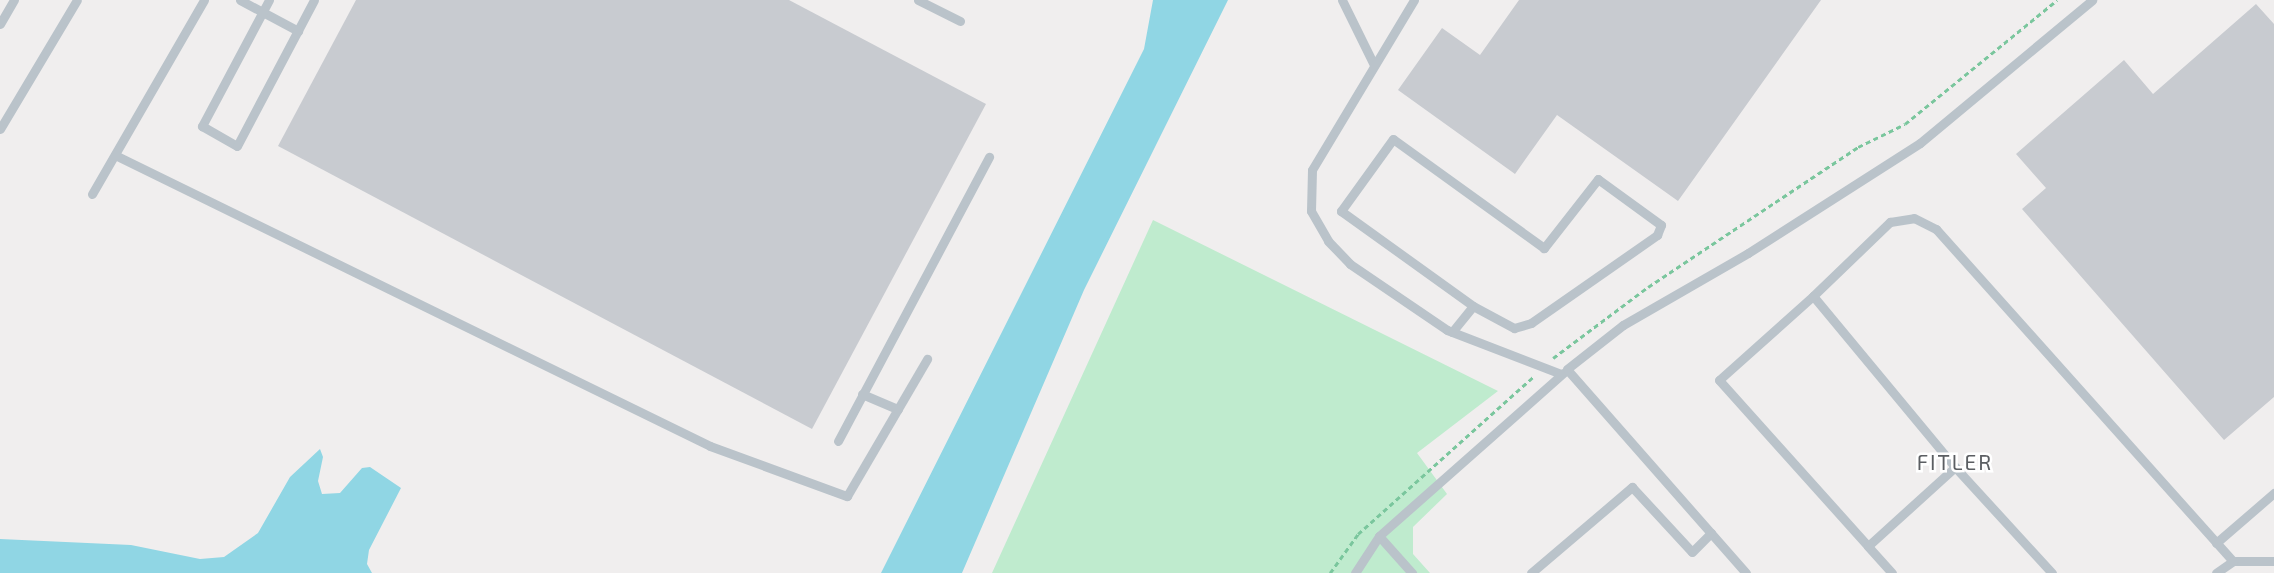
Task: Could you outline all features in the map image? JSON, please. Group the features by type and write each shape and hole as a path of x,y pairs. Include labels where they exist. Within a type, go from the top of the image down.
{"lane":[{"path":"0,24 14,0"},
{"path":"0,129 77,0"},
{"path":"92,194 204,0"},
{"path":"240,0 298,32"},
{"path":"269,0 202,126 237,146 314,0"},
{"path":"918,0 960,21"},
{"path":"1342,0 1374,65"},
{"path":"1414,0 1312,170 1311,211 1328,241 1350,264 1452,332 1564,372 1746,573"},
{"path":"1355,573 1379,537 1564,372 1623,325 1748,253 1920,143 2092,0"},
{"path":"1393,139 1544,248 1598,179 1661,225 1657,235 1531,323 1514,328 1473,306 1341,211 1393,139"},
{"path":"115,155 710,446 848,496 927,359"},
{"path":"838,441 989,157"},
{"path":"1892,573 1719,380 1890,222 1914,218 1926,222 2232,561"},
{"path":"1813,296 1955,467 2052,573"},
{"path":"1452,332 1473,306"},
{"path":"862,394 898,410"},
{"path":"1867,546 1955,467"},
{"path":"1531,573 1632,487 1692,552 1711,533"},
{"path":"2216,543 2274,494"},
{"path":"1379,537 1412,573"},
{"path":"2216,573 2232,561 2274,561"}],"path":[{"path":"1566,347 1628,300 1836,162 1905,124 2057,0"},
{"path":"1330,573 1358,534 1520,388"}],"green space":[{"path":"1153,220 1498,391 1417,453 1447,494 1413,527 1413,554 1430,573 992,573"}],"water":[{"path":"1153,0 1228,0 1084,290 962,573 881,573 1144,49"},
{"path":"320,449 323,457 318,481 322,494 340,493 362,468 370,467 401,488 369,550 367,564 372,573 0,573 0,539 131,545 200,559 224,557 258,533 290,477"}],"building":[{"path":"356,0 789,0 986,104 812,429 278,146"},
{"path":"1519,0 1821,0 1678,201 1557,115 1515,174 1398,90 1442,28 1480,55"},
{"path":"2256,4 2274,24 2274,397 2224,440 2022,209 2046,188 2016,154 2124,60 2153,94"}],"district":[{"name":"FITLER","path":"1955,462"}]}
